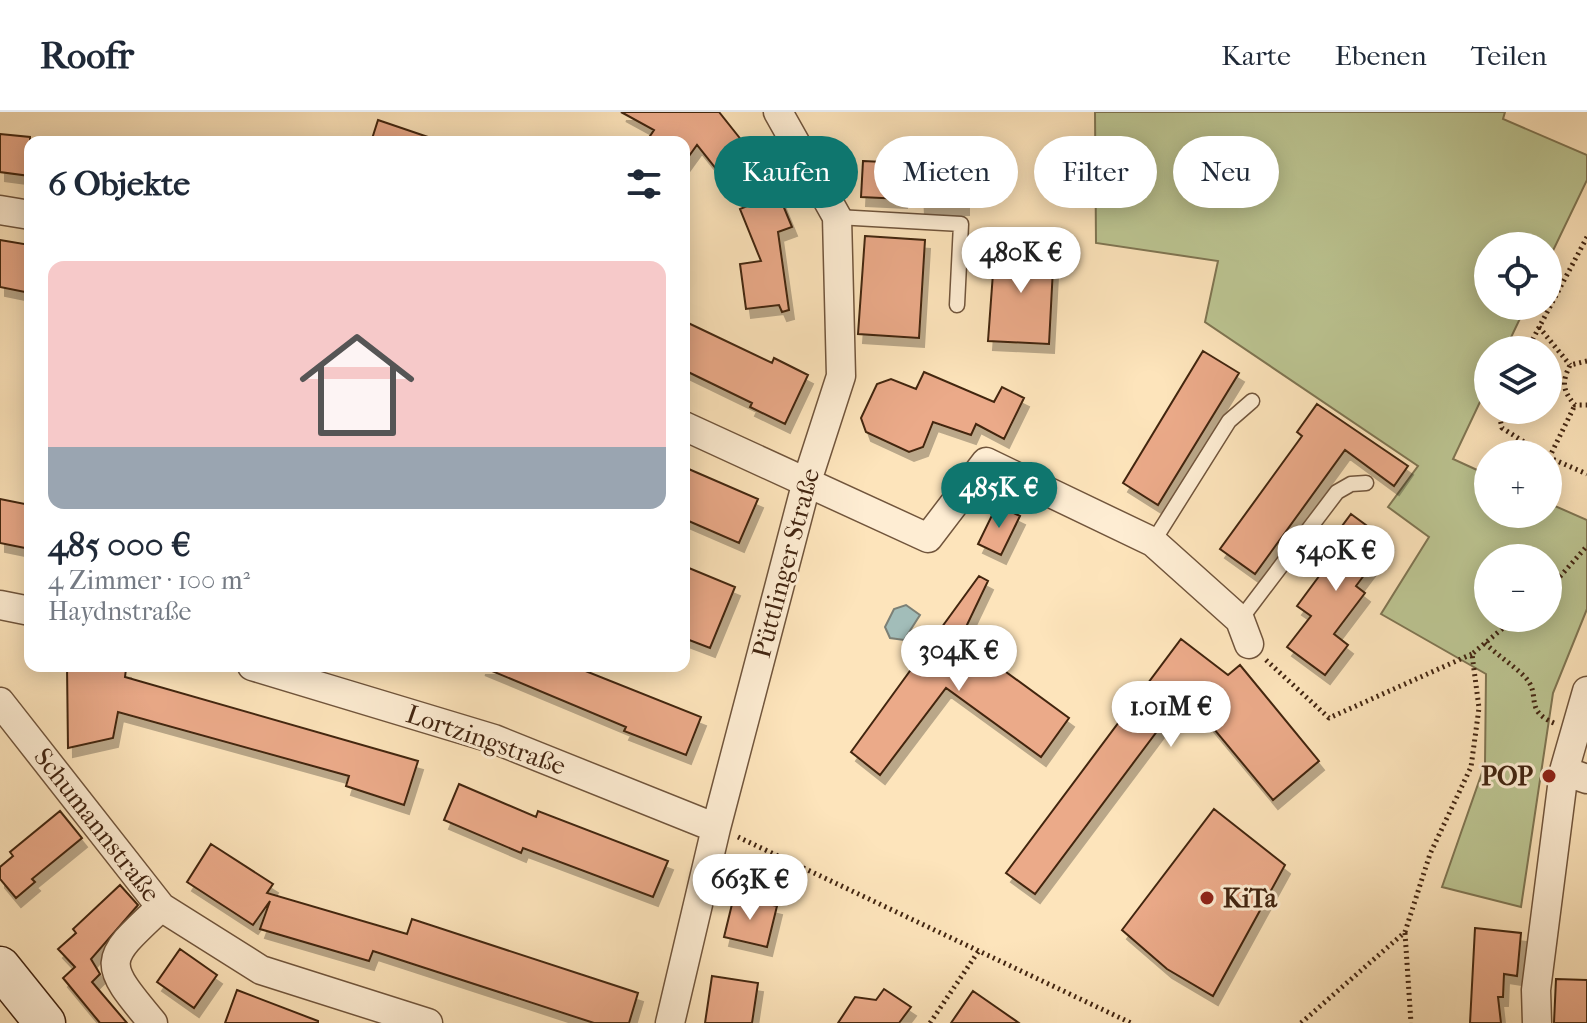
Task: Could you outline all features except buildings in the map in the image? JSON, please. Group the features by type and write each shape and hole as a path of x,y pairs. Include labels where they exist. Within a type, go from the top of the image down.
{"main road":[{"path":"6,985 45,1023"}],"street":[{"name":"Püttlinger Straße","path":"670,1023 716,828 807,481 841,376 837,217 778,112"},
{"path":"0,210 24,214"},
{"path":"690,429 928,538 986,462 1153,542 1244,632"},
{"path":"0,605 24,610"},
{"name":"Lortzingstraße","path":"272,672 494,739 716,828"},
{"path":"1537,1023 1536,990 1576,775 1574,728 1587,691"},
{"name":"Schumannstraße","path":"0,702 161,907 261,970 428,1023"},
{"path":"153,1023 120,984 113,967 120,946 161,907"}],"lane":[{"path":"837,217 961,224 957,305"},
{"path":"1153,542 1229,421 1252,401"},
{"path":"1244,632 1337,492 1351,484 1366,483"}],"path":[{"path":"1534,336 1585,246 1587,237"},
{"path":"1539,327 1570,365"},
{"path":"1570,365 1587,361"},
{"path":"1570,365 1562,382 1565,393 1575,405"},
{"path":"1575,405 1587,405"},
{"path":"1558,440 1575,405"},
{"path":"1501,424 1502,428 1521,440"},
{"path":"1562,463 1587,474"},
{"path":"1562,574 1587,546"},
{"path":"1244,632 1329,718 1472,654 1498,632"},
{"path":"1485,643 1526,677 1539,716 1574,728"},
{"path":"1411,1023 1405,932 1430,854 1471,767 1479,708 1472,654"},
{"path":"716,828 980,949 1131,1023"},
{"path":"1301,1023 1405,932"},
{"path":"930,1023 980,949"}],"green space":[{"path":"1095,112 1505,112 1503,119 1587,155 1587,180 1562,232 1474,232 1474,320 1519,320 1512,336 1474,336 1474,415 1453,459 1474,469 1474,528 1562,528 1562,509 1587,520 1587,609 1553,693 1521,907 1442,887 1485,764 1486,674 1381,614 1429,537 1388,507 1418,466 1205,322 1218,261 1096,243 1096,208 1157,208 1157,136 1095,136"}],"water":[{"path":"906,605 920,615 904,640 890,638 885,627 894,609"}],"place":[{"name":"POP","path":"1549,776"},
{"name":"KiTa","path":"1207,898"}]}
